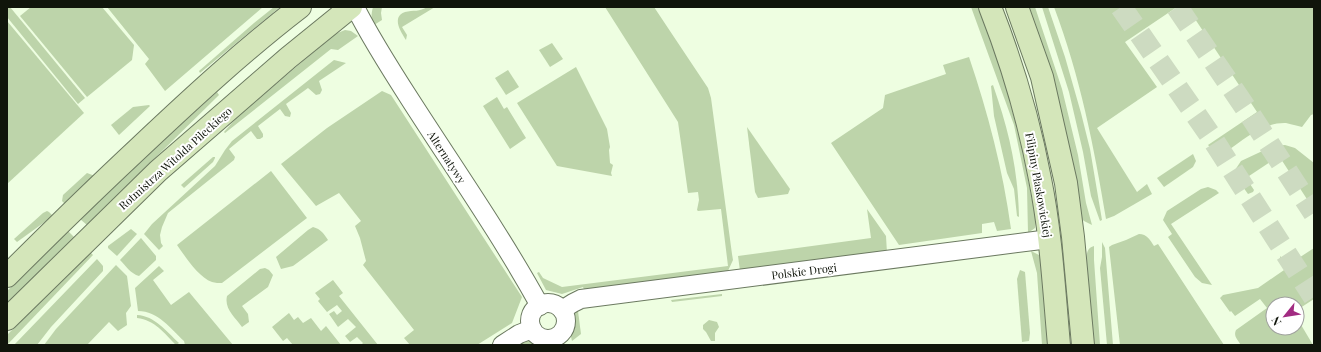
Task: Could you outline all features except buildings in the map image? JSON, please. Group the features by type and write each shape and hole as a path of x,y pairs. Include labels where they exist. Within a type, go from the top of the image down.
{"main road":[{"path":"7,276 63,220 186,104 276,25 300,7"},
{"name":"Rotmistrza Witolda Pileckiego","path":"7,319 158,171 288,58 351,7"},
{"name":"Filipiny Płaskowickiej","path":"990,7 1006,48 1030,129 1041,180 1049,239 1059,345"},
{"path":"1017,7 1042,77 1066,182 1075,249 1083,345"}],"street":[{"name":"Alternatywy","path":"355,7 362,23 505,246 540,306"},
{"name":"Polskie Drogi","path":"562,310 581,299 1049,239"},
{"path":"544,304 553,304 562,310 566,319 566,324 562,340 545,339 540,337 532,329 532,313 540,306 544,304"},
{"path":"502,345 519,334 532,329"}],"green space":[{"path":"7,7 10,7 85,98 78,104 7,17"},
{"path":"31,7 102,7 134,45 132,60 87,97 20,16"},
{"path":"107,7 263,7 165,91 145,64 149,59"},
{"path":"274,7 280,7 200,73 199,71"},
{"path":"373,7 382,7 382,20 374,25 372,21"},
{"path":"427,7 435,7 402,27 407,35 406,40 398,25 399,17 405,12 424,9"},
{"path":"605,7 654,7 708,88 711,98 733,260 727,273 585,292 583,287 562,294 546,290 537,273 539,272 543,278 562,287 728,266 721,209 697,210 699,200 698,192 688,193 678,122"},
{"path":"971,7 978,7 995,49 1023,152 1036,221 1035,228 1028,233 1027,188 1014,125"},
{"path":"1028,7 1035,7 1062,89 1078,155 1086,203 1092,225 1081,218"},
{"path":"1042,7 1048,7 1065,57 1081,113 1090,149 1102,220 1100,221 1091,196 1083,152 1069,92"},
{"path":"1054,7 1177,7 1125,42 1157,87 1097,128 1137,192 1147,184 1152,194 1106,219 1079,85"},
{"path":"1187,7 1314,7 1314,114 1311,115 1302,127 1286,123 1270,125 1255,132 1224,152 1214,150 1208,145 1257,112"},
{"path":"7,21 84,113 7,184"},
{"path":"345,30 351,31 358,36 338,50 331,49 225,133 224,132 238,116 335,34"},
{"path":"552,43 563,59 550,67 539,50"},
{"path":"969,57 994,142 1004,185 1011,229 997,231 994,222 982,224 982,233 899,245 831,143 883,108 885,95 946,74 943,65"},
{"path":"334,60 346,63 319,81 322,90 320,94 316,95 308,88 286,104 291,113 290,117 285,116 280,109 258,126 263,134 263,137 260,139 257,139 251,131 229,149 235,157 234,160 168,213 160,235 163,246 159,250 144,234 152,224 215,166 232,141"},
{"path":"576,67 607,129 610,147 610,163 613,165 611,173 612,176 557,166 517,103"},
{"path":"508,70 519,87 506,95 495,78"},
{"path":"993,85 1004,118 1012,150 1017,183 1019,217 1017,216 1014,189 1007,173 994,116 991,86"},
{"path":"382,91 391,95 522,297 512,323 477,345 410,345 404,338 414,330 363,265 366,261 355,226 361,221 339,193 316,206 281,164 327,128"},
{"path":"217,92 219,95 87,225 80,219 168,136"},
{"path":"497,97 504,109 507,107 526,138 510,149 483,106"},
{"path":"150,106 119,135 111,125 133,107"},
{"path":"747,127 790,189 788,194 758,198 755,192"},
{"path":"1285,145 1295,148 1314,163 1314,210 1279,156 1246,178 1254,190 1253,192 1248,194 1238,180 1235,182 1235,170 1241,161 1273,146"},
{"path":"1193,154 1196,161 1193,167 1164,187 1157,178"},
{"path":"213,157 215,158 213,162 184,188 181,185"},
{"path":"271,171 307,218 222,283 213,282 202,276 192,266 177,245"},
{"path":"87,173 95,176 66,205 62,201 63,195"},
{"path":"1208,187 1219,193 1171,224 1212,285 1202,283 1195,277 1168,237 1172,234 1163,220 1167,211 1201,189"},
{"path":"867,209 886,236 887,253 740,271 738,256 871,238"},
{"path":"47,211 53,216 17,242 14,239 43,213"},
{"path":"313,227 320,230 328,240 293,266 281,269 276,257"},
{"path":"131,229 137,234 117,256 108,248 108,246"},
{"path":"68,231 75,238 7,305 7,291"},
{"path":"1139,234 1146,236 1154,246 1158,244 1224,345 1120,345 1109,247"},
{"path":"141,238 156,256 156,260 139,276 131,271 120,260"},
{"path":"1102,242 1105,248 1113,345 1107,345 1100,268"},
{"path":"1094,246 1100,345 1093,345 1086,260 1089,249"},
{"path":"1314,248 1314,299 1305,305 1305,296 1265,296 1265,305 1260,299 1235,316 1231,311 1230,312 1220,298 1223,295 1258,288 1287,268 1280,256 1288,265"},
{"path":"1031,251 1039,255 1041,261 1048,345 1042,345 1037,273"},
{"path":"90,252 93,255 7,345 7,335"},
{"path":"97,259 103,266 103,271 51,327 37,345 14,345"},
{"path":"116,265 127,276 131,306 126,313 127,325 118,331 109,322 87,345 44,345 56,329"},
{"path":"159,266 164,271 153,280 171,305 189,292 233,345 185,345 184,341 158,317 138,311 135,288"},
{"path":"265,268 273,275 268,287 242,306 248,314 249,322 242,327 233,316 227,305 227,296 260,269"},
{"path":"1020,270 1025,272 1030,333 1029,341 1022,342 1017,279"},
{"path":"333,280 343,293 339,296 378,345 361,345 363,343 357,337 350,342 345,336 356,327 348,319 338,327 329,314 334,311 337,315 342,311 337,305 327,312 318,301 320,299 315,293"},
{"path":"722,294 722,296 672,302 671,300"},
{"path":"1265,309 1265,336 1305,336 1305,332 1313,345 1241,345 1235,336 1236,330"},
{"path":"578,311 581,334 572,341 571,324"},
{"path":"289,313 294,320 298,317 303,323 311,318 321,331 326,326 341,345 293,345 287,338 283,341 272,327"},
{"path":"137,315 155,321 179,343 176,345 154,324 137,318"},
{"path":"709,320 717,322 719,327 715,333 715,341 711,341 703,329 703,325"},
{"path":"529,340 542,345 522,345 521,342"}],"tunnel":[{"path":"1121,7 1210,135 1314,297"},
{"path":"1177,7 1247,110 1314,213"}]}
